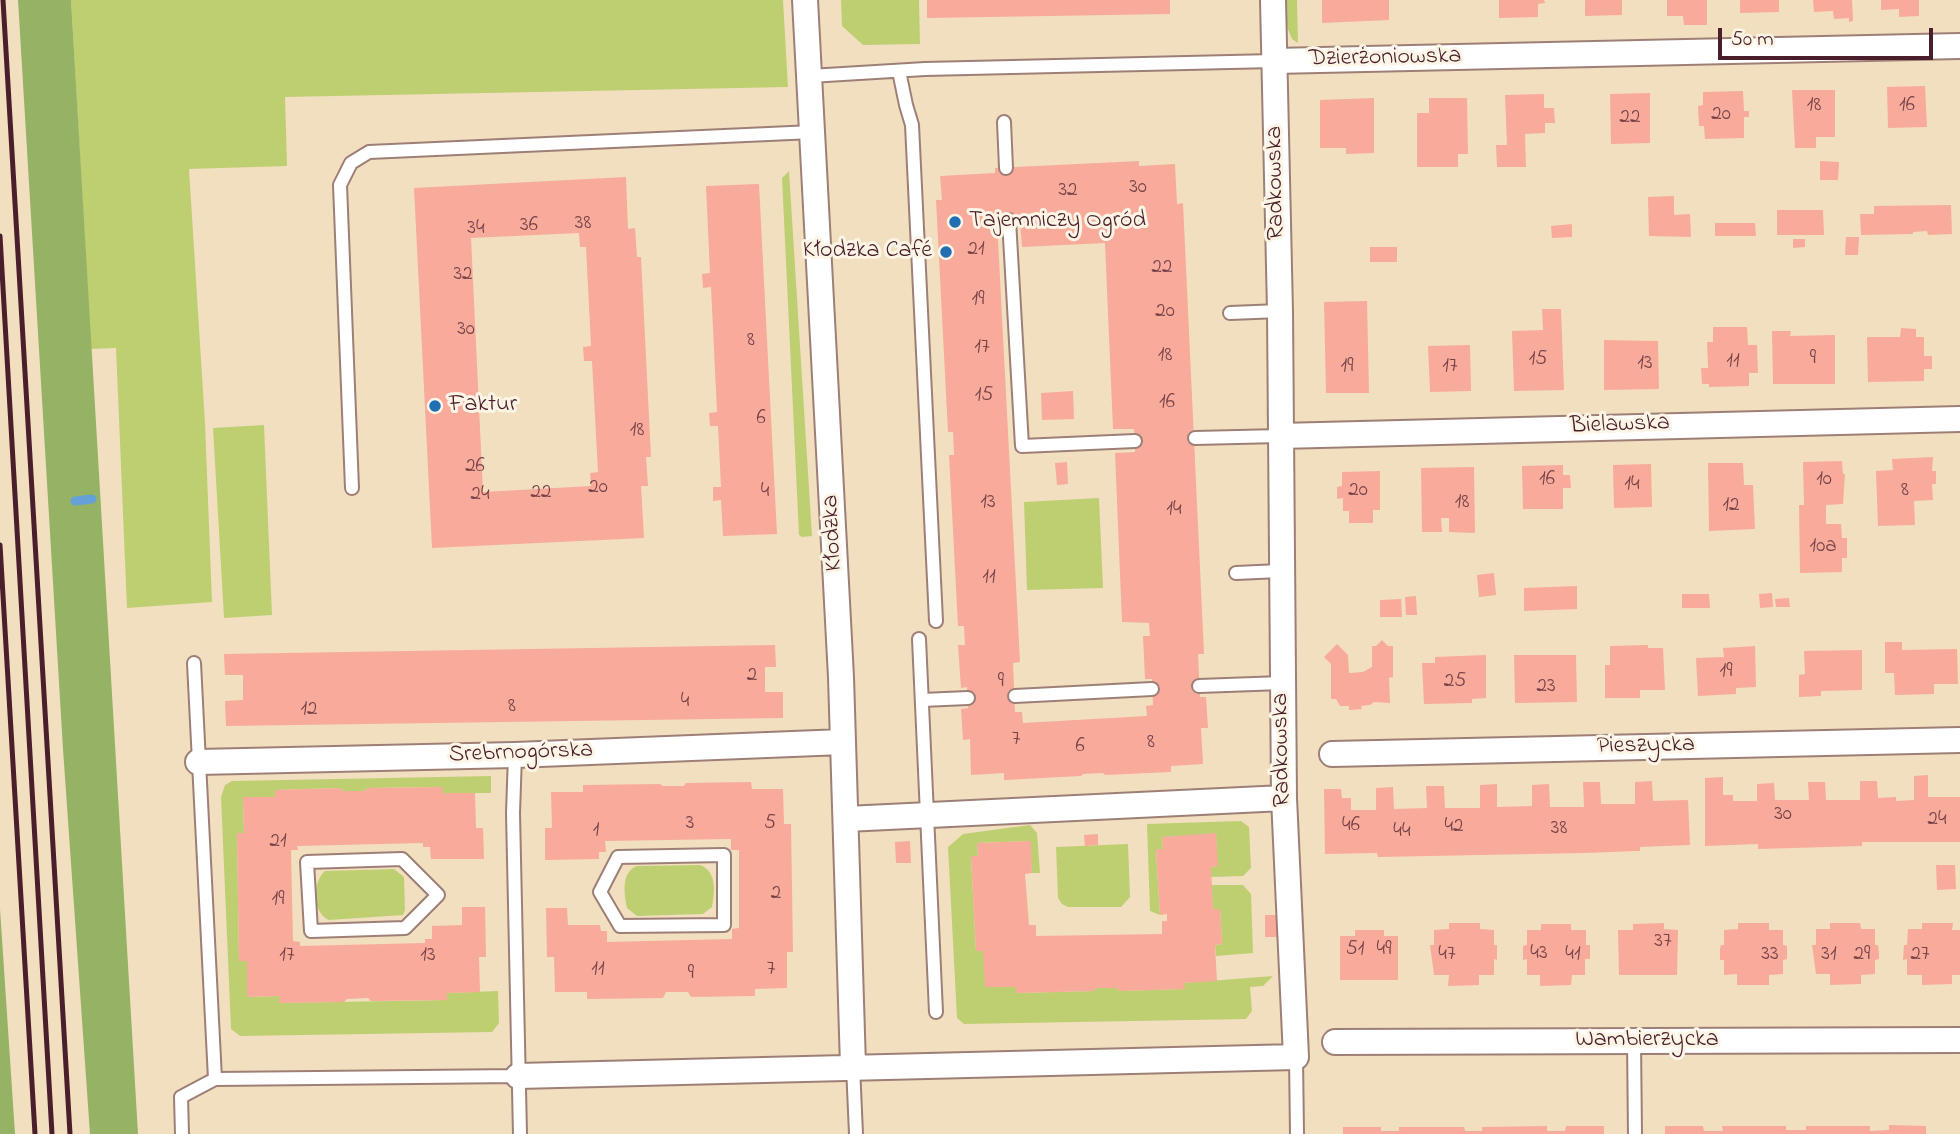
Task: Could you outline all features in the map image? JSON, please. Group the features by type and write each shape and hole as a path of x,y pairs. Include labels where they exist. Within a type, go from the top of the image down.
{"street":[{"name":"Kłodzka","path":"806,0 843,742 853,1066"},
{"name":"Radkowska","path":"1273,0 1280,311 1280,571 1284,798 1296,1057"},
{"name":"Dzierżoniowska","path":"1274,61 1960,46"},
{"name":"Bielawska","path":"1280,436 1960,419"},
{"name":"Pieszycka","path":"1332,754 1960,740"},
{"name":"Srebrnogórska","path":"198,762 515,755 843,742"},
{"path":"846,819 1284,798"},
{"name":"Wambierzycka","path":"1335,1042 1960,1040"},
{"path":"518,1076 1296,1057"}],"lane":[{"name":"Dzierżoniowska","path":"810,76 899,71 1274,61"},
{"path":"899,71 912,125 936,621"},
{"path":"1004,122 1006,168"},
{"path":"352,488 340,185 351,163 369,152 813,132"},
{"path":"1009,220 1021,446 1135,441"},
{"path":"1230,313 1280,311"},
{"path":"1195,438 1280,436"},
{"path":"1236,572 1280,571"},
{"path":"919,639 936,1012"},
{"path":"194,663 215,1079"},
{"path":"1199,687 1282,683"},
{"path":"1014,695 1152,689"},
{"path":"922,700 968,698"},
{"path":"515,755 513,803 520,1134"},
{"path":"724,855 724,925 620,926 600,891 618,857 724,855"},
{"path":"402,859 438,895 405,928 310,930 307,862 402,859"},
{"path":"1634,1041 1635,1134"},
{"path":"1296,1057 1297,1134"},
{"path":"853,1066 856,1134"},
{"path":"182,1134 181,1097 215,1079 518,1076"}],"green space":[{"path":"18,0 71,0 138,1134 90,1134 63,749"},
{"path":"71,0 783,0 788,87 285,97 287,166 189,169 205,423 212,602 127,608 116,348 91,349"},
{"path":"841,0 919,0 920,44 863,45 842,26"},
{"path":"1286,0 1297,0 1298,43 1292,39 1287,27"},
{"path":"789,171 812,536 802,537 799,535 782,178"},
{"path":"264,425 272,615 224,618 213,428"},
{"path":"1099,498 1103,588 1027,590 1024,502"},
{"path":"491,776 491,793 442,793 442,787 368,788 364,791 343,791 340,788 276,790 275,797 243,797 244,833 237,833 239,961 247,961 247,997 280,996 280,1003 447,1000 447,993 498,991 499,1023 492,1032 240,1036 231,1029 221,797 225,785 232,781"},
{"path":"1241,821 1249,827 1251,868 1243,876 1211,877 1211,867 1217,866 1216,834 1162,837 1163,849 1156,850 1160,915 1150,911 1147,824"},
{"path":"1030,825 1037,833 1040,873 1032,873 1030,841 977,843 978,856 971,857 976,951 983,951 1016,987 1016,993 1094,991 1096,988 1117,988 1119,991 1184,989 1184,983 1273,976 1263,986 1250,987 1252,1011 1246,1019 964,1024 957,1018 948,847 963,834"},
{"path":"1128,844 1130,897 1121,907 1068,907 1062,904 1058,898 1056,847"},
{"path":"700,865 706,868 712,877 714,889 712,907 703,914 637,916 627,908 626,878 637,866"},
{"path":"394,869 404,877 403,915 329,920 319,911 316,889 325,871"},
{"path":"1211,885 1243,885 1251,894 1253,953 1216,956 1215,945 1222,944 1220,909 1213,909"},
{"path":"0,909 15,1134 0,1134"}],"building":[{"path":"927,0 1170,0 1170,14 927,18"},
{"path":"1322,0 1389,0 1389,20 1322,23"},
{"path":"1499,0 1544,0 1545,3 1538,4 1538,17 1499,18"},
{"path":"1585,0 1622,0 1622,15 1585,16"},
{"path":"1667,0 1707,0 1707,25 1684,25 1683,16 1667,16"},
{"path":"1740,0 1779,0 1779,12 1740,13"},
{"path":"1813,0 1852,0 1853,21 1849,22 1849,18 1834,19 1833,11 1814,12"},
{"path":"1881,0 1919,0 1919,16 1899,17 1899,9 1881,10"},
{"path":"1925,86 1927,127 1888,128 1887,87"},
{"path":"1792,90 1835,90 1835,137 1816,137 1816,148 1795,148"},
{"path":"1743,91 1744,111 1749,111 1749,117 1744,117 1744,138 1705,139 1704,126 1699,126 1698,106 1703,105 1703,92"},
{"path":"1650,93 1650,143 1611,144 1610,94"},
{"path":"1544,94 1544,108 1554,108 1555,123 1545,123 1545,133 1525,134 1526,167 1497,167 1496,145 1507,145 1505,95"},
{"path":"1374,98 1374,153 1346,154 1346,148 1320,148 1320,100"},
{"path":"1429,98 1467,98 1468,154 1458,154 1458,167 1417,167 1417,113 1429,113"},
{"path":"1139,161 1139,166 1175,164 1177,204 1183,203 1204,654 1198,654 1200,697 1206,697 1208,728 1201,728 1203,764 1171,766 1171,772 1103,773 1004,780 1004,773 971,775 970,739 963,740 961,709 968,708 968,698 967,687 961,688 958,645 965,645 964,626 958,626 949,455 954,455 953,432 948,432 936,200 942,200 940,176 995,173 995,168","holes":["1020,220 1022,247 1105,243 1113,429 1134,429 1135,441 1135,452 1115,453 1122,622 1149,623 1150,636 1143,636 1145,679 1152,679 1153,705 1146,706 1147,716 1023,723 1022,712 1015,712 1013,663 1020,662 997,221"]},
{"path":"1820,161 1839,162 1838,180 1820,180"},
{"path":"626,177 628,229 635,228 637,257 641,257 651,457 646,457 648,486 641,486 644,538 432,548 414,188","holes":["579,233 580,247 586,247 591,346 583,347 584,361 592,361 598,472 590,473 591,486 483,492 471,238"]},
{"path":"759,184 777,534 723,536 721,500 713,501 713,487 721,487 718,426 710,426 709,413 717,412 711,287 703,288 702,274 710,273 706,186"},
{"path":"1674,196 1674,215 1690,214 1691,237 1649,236 1648,197"},
{"path":"1951,205 1952,234 1928,235 1927,231 1913,234 1861,235 1860,214 1874,214 1874,206"},
{"path":"1777,210 1823,210 1824,235 1777,235"},
{"path":"1715,223 1755,223 1756,236 1715,236"},
{"path":"1572,224 1572,237 1552,238 1551,226"},
{"path":"1846,237 1859,237 1858,255 1845,255"},
{"path":"1793,239 1805,239 1805,247 1793,248"},
{"path":"1370,247 1397,247 1397,262 1370,262"},
{"path":"1367,301 1369,393 1326,393 1324,302"},
{"path":"1542,309 1561,309 1564,390 1514,391 1512,331 1543,330"},
{"path":"1713,327 1747,327 1748,345 1757,345 1758,373 1749,373 1749,386 1709,387 1709,384 1702,384 1701,368 1708,368 1707,342 1713,342"},
{"path":"1901,328 1916,329 1916,337 1924,337 1924,356 1932,356 1932,369 1924,369 1924,381 1868,382 1867,337 1900,337"},
{"path":"1772,331 1791,331 1790,336 1835,335 1835,384 1773,384"},
{"path":"1604,340 1658,341 1659,389 1604,390"},
{"path":"1470,345 1471,391 1430,392 1428,346"},
{"path":"1073,391 1074,419 1042,420 1041,393"},
{"path":"1933,457 1932,471 1936,471 1936,484 1932,484 1933,500 1914,501 1915,525 1878,526 1876,471 1893,470 1892,459"},
{"path":"1842,461 1845,474 1843,504 1826,505 1826,524 1841,524 1842,538 1847,538 1847,558 1842,558 1842,572 1800,573 1799,505 1804,505 1803,462"},
{"path":"1067,462 1068,484 1057,485 1055,463"},
{"path":"1708,463 1743,463 1744,485 1753,485 1755,529 1709,531"},
{"path":"1651,464 1652,507 1614,508 1613,465"},
{"path":"1563,465 1563,475 1570,475 1571,488 1563,488 1563,509 1523,509 1522,466"},
{"path":"1474,467 1475,533 1449,532 1449,518 1441,518 1442,532 1422,532 1421,468"},
{"path":"1380,471 1380,510 1373,510 1373,523 1349,523 1349,511 1343,511 1343,498 1337,499 1337,487 1342,486 1342,472"},
{"path":"1494,573 1496,595 1479,597 1477,575"},
{"path":"1577,586 1577,609 1524,611 1524,588"},
{"path":"1772,593 1773,607 1760,608 1759,594"},
{"path":"1682,594 1709,594 1710,608 1682,608"},
{"path":"1416,596 1417,615 1406,615 1405,597"},
{"path":"1789,598 1790,607 1776,607 1775,599"},
{"path":"1401,599 1402,617 1380,617 1380,600"},
{"path":"1382,640 1388,646 1393,646 1393,677 1389,678 1390,703 1374,702 1361,706 1362,709 1349,710 1349,706 1340,706 1336,699 1331,699 1331,664 1324,657 1337,644 1348,655 1349,673 1363,672 1372,667 1372,646"},
{"path":"1885,642 1902,642 1902,650 1957,649 1958,684 1934,684 1934,694 1895,695 1894,673 1885,673"},
{"path":"775,645 776,667 765,667 765,692 783,692 783,718 226,726 225,701 243,700 243,675 225,675 224,654"},
{"path":"1648,645 1648,648 1663,648 1665,690 1640,690 1640,698 1605,698 1605,665 1610,665 1610,646"},
{"path":"1755,646 1756,687 1736,688 1736,694 1698,696 1696,658 1724,657 1723,648"},
{"path":"1862,650 1862,690 1821,691 1821,696 1799,697 1799,675 1805,674 1804,651"},
{"path":"1486,655 1486,698 1472,699 1472,703 1424,704 1422,663 1435,663 1435,657"},
{"path":"1514,655 1576,655 1577,702 1515,703"},
{"path":"1928,775 1928,797 1960,797 1960,842 1862,842 1862,846 1758,849 1758,844 1705,846 1705,778 1723,777 1723,795 1733,795 1733,801 1757,801 1757,784 1774,783 1775,800 1809,800 1808,782 1825,782 1826,800 1860,800 1860,781 1877,781 1878,798 1896,797 1896,801 1914,800 1914,776"},
{"path":"1652,781 1653,801 1688,800 1690,845 1640,847 1640,851 1585,853 1378,857 1377,853 1325,854 1324,789 1341,789 1342,798 1351,798 1351,810 1376,810 1376,788 1393,787 1394,809 1427,808 1426,786 1444,786 1445,808 1480,808 1480,785 1497,784 1497,807 1532,806 1532,785 1549,784 1550,807 1584,807 1583,782 1600,782 1601,804 1635,804 1635,782"},
{"path":"751,782 752,789 783,789 784,824 791,824 793,952 787,952 787,988 755,989 755,996 691,997 688,992 666,992 663,998 587,999 587,992 555,992 554,957 547,957 546,908 567,908 568,925 600,925 601,931 607,931 607,942 732,939 732,929 739,928 739,850 731,850 731,839 605,841 606,852 599,852 599,859 545,860 545,828 552,828 551,792 583,792 583,785 684,786 686,783"},
{"path":"443,787 442,793 475,793 476,828 483,828 484,859 431,859 430,847 423,847 423,843 297,846 298,850 291,850 293,941 300,942 300,946 425,943 425,939 432,939 432,926 462,925 462,907 485,907 486,957 479,957 480,992 447,993 447,1000 371,1001 368,998 347,999 344,1002 279,1003 280,996 247,997 247,961 239,961 237,833 244,833 243,797 275,797 275,790 340,788 343,791 364,791 368,788"},
{"path":"1216,833 1218,866 1211,867 1213,909 1220,909 1222,944 1215,945 1217,981 1184,983 1185,989 1119,991 1117,988 1096,988 1094,991 1016,993 1016,987 985,987 983,951 976,951 971,856 978,856 977,843 1031,841 1032,873 1025,874 1029,925 1036,925 1036,936 1162,934 1162,921 1167,921 1167,914 1160,915 1156,849 1163,849 1162,837"},
{"path":"1098,834 1098,845 1085,846 1084,835"},
{"path":"910,841 911,863 896,863 895,842"},
{"path":"1936,865 1955,865 1956,889 1937,890"},
{"path":"1265,915 1280,915 1280,937 1265,937"},
{"path":"1449,923 1480,923 1480,929 1494,930 1497,960 1494,959 1494,975 1479,975 1479,985 1448,986 1449,975 1434,975 1430,945 1434,945 1434,930 1449,929"},
{"path":"1664,923 1664,929 1678,930 1677,975 1619,975 1618,930 1633,930 1633,924"},
{"path":"1738,923 1769,923 1769,930 1783,930 1787,959 1783,960 1783,974 1769,975 1769,985 1737,985 1737,974 1724,975 1724,960 1720,960 1720,949 1721,945 1724,945 1724,930 1738,929"},
{"path":"1830,923 1860,923 1861,929 1875,929 1875,945 1878,945 1879,959 1875,960 1875,974 1861,975 1861,984 1830,985 1830,974 1816,974 1812,945 1816,945 1816,929 1830,929"},
{"path":"1922,923 1953,923 1952,930 1960,930 1960,975 1952,975 1952,984 1922,985 1922,975 1907,975 1907,959 1903,960 1908,929 1922,929"},
{"path":"1541,924 1571,924 1571,930 1586,930 1590,959 1585,959 1585,975 1572,975 1571,985 1540,986 1540,975 1527,975 1527,959 1523,960 1523,946 1527,945 1527,930 1541,930"},
{"path":"1355,930 1384,930 1384,936 1398,936 1398,980 1340,980 1340,936 1355,936"},
{"path":"1889,1125 1926,1126 1926,1134 1665,1134 1665,1126 1703,1126 1704,1131 1723,1131 1722,1126 1786,1126 1786,1130 1806,1130 1806,1126 1870,1126 1870,1131 1889,1130"},
{"path":"1547,1126 1547,1131 1565,1131 1566,1126 1604,1126 1604,1134 1343,1134 1343,1127 1381,1127 1381,1131 1399,1131 1399,1127 1464,1127 1465,1131 1482,1131 1482,1127"}],"waterway":[{"path":"75,501 92,499"}],"railway":[{"path":"3,0 70,1134"},
{"path":"0,236 52,1134"},
{"path":"0,545 35,1134"}],"place":[{"name":"Tajemniczy Ogród","path":"955,222"},
{"name":"Kłodzka Café","path":"946,252"},
{"name":"Faktur","path":"435,406"}]}
